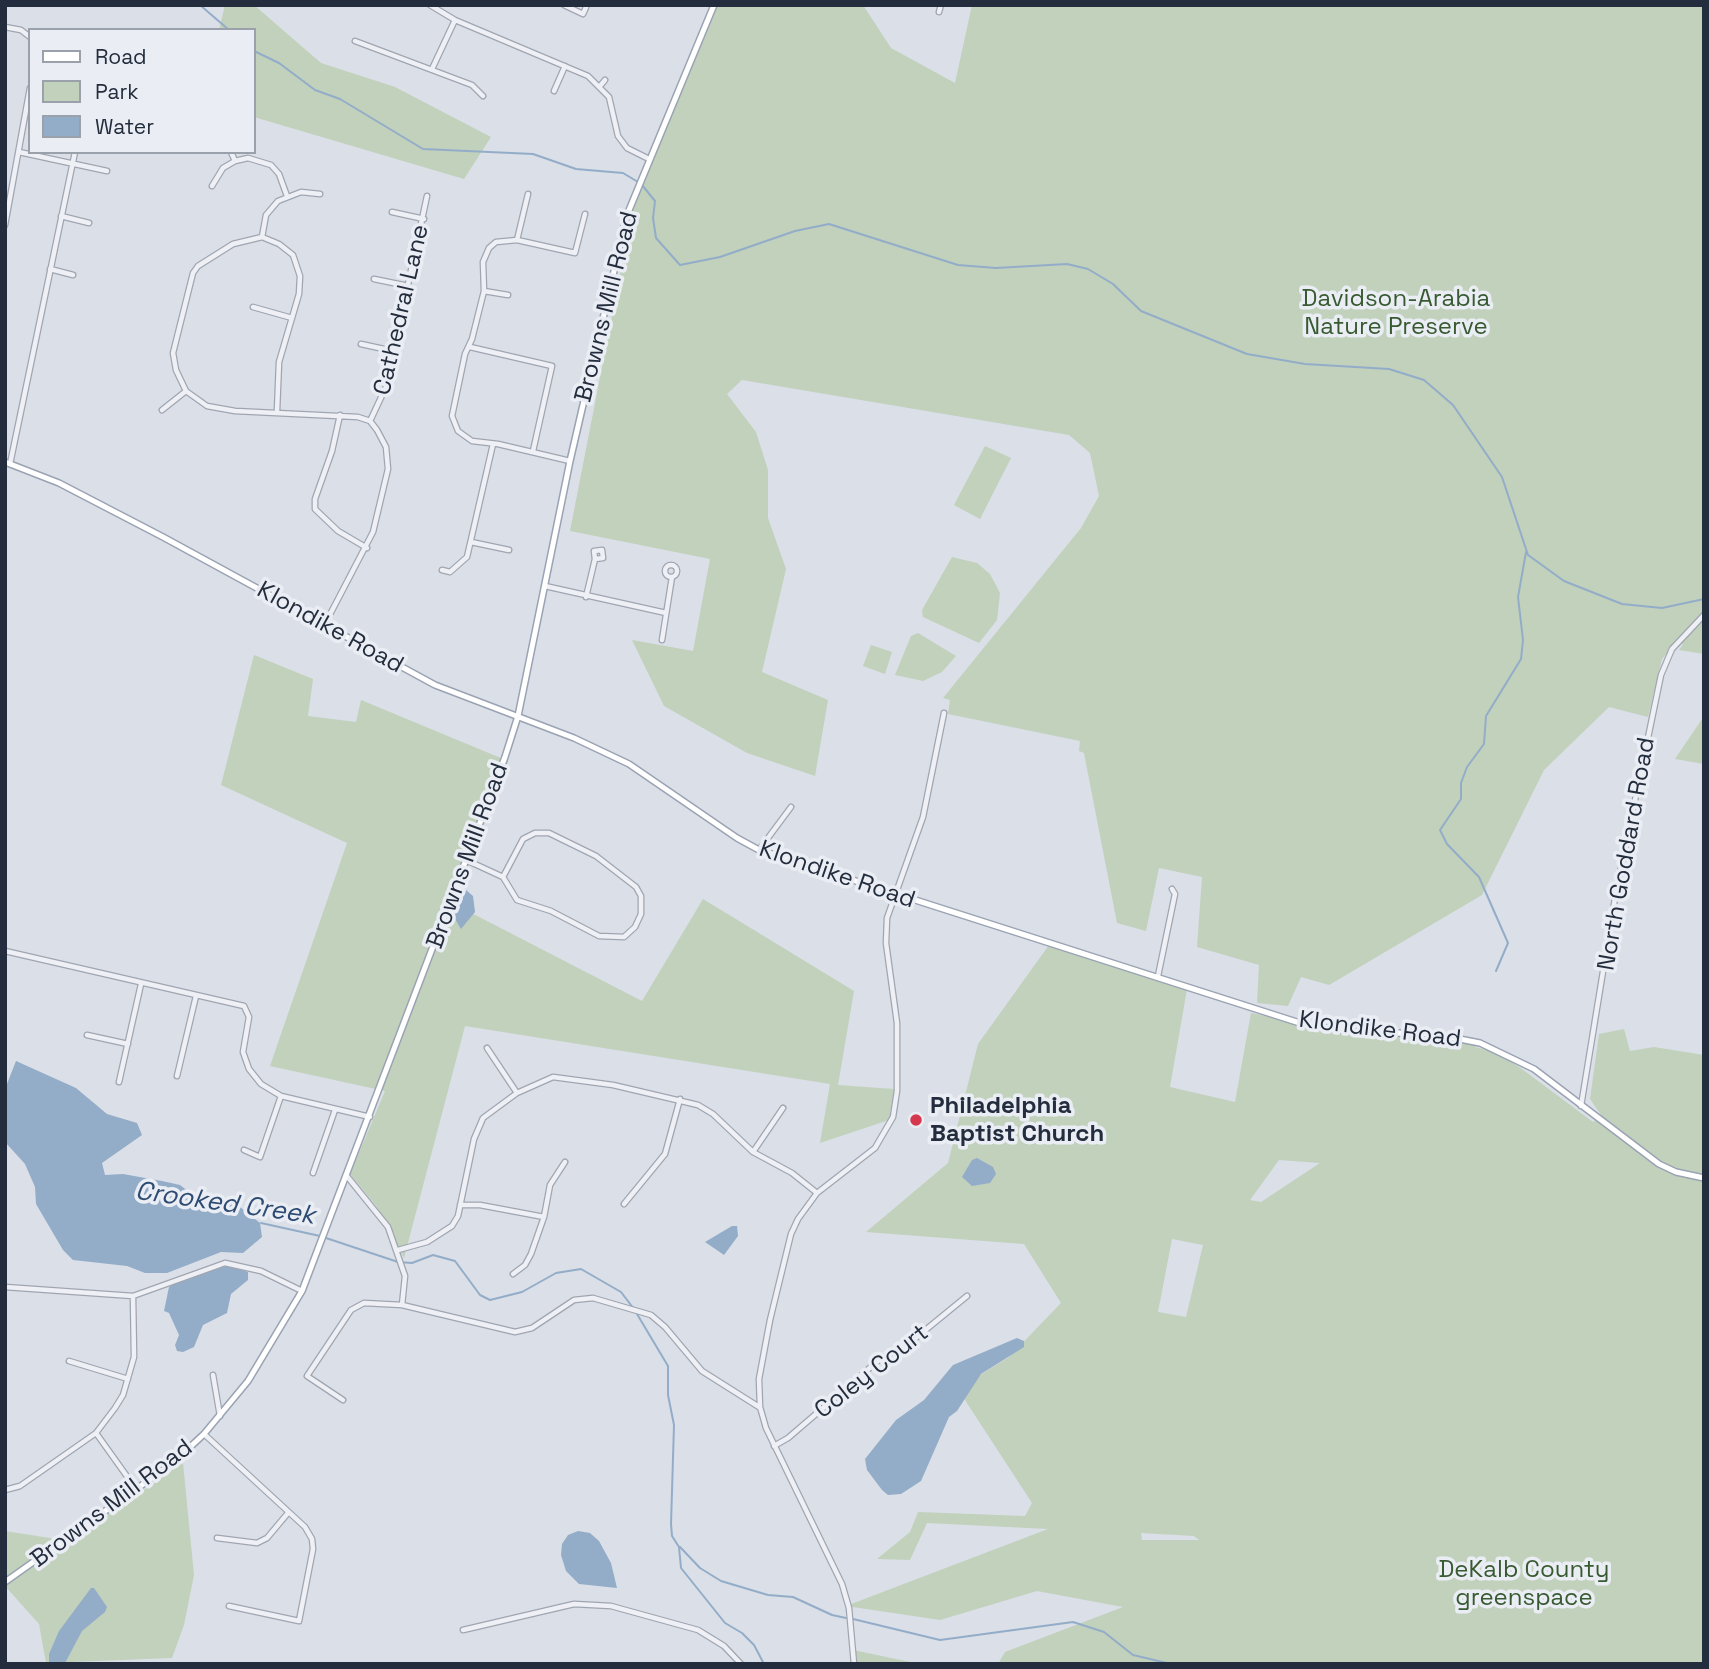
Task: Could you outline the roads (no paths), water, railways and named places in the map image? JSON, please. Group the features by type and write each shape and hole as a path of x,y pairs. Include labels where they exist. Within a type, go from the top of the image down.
{"main road":[{"name":"Browns Mill Road","path":"5,1582 173,1463 204,1434 220,1417 276,1338 302,1291 371,1117 518,716 570,461 627,215 714,5"},
{"name":"Klondike Road","path":"8,463 59,483 435,685 518,716 629,764 737,838 759,850 1306,1025 1354,1032 1434,1034 1480,1043 1534,1069 1659,1164 1676,1172 1704,1178"}],"street":[{"path":"430,5 455,20 588,76 609,97 618,136 627,148 649,159"},
{"path":"564,5 586,15 587,5"},
{"path":"939,12 941,5"},
{"path":"432,69 455,20"},
{"path":"5,27 21,30 28,35"},
{"path":"355,41 472,85 483,96"},
{"path":"554,91 565,66"},
{"path":"600,86 605,80"},
{"path":"5,225 28,100"},
{"path":"19,152 28,154"},
{"path":"29,154 107,171"},
{"path":"8,463 75,154"},
{"path":"232,154 235,161"},
{"path":"212,186 223,168 235,161 248,159 271,165 279,174 287,195"},
{"path":"262,237 266,215 287,195 301,192 320,194"},
{"path":"517,240 528,194"},
{"name":"Cathedral Lane","path":"370,421 384,393 427,196"},
{"path":"392,212 424,219"},
{"path":"496,242 517,240 575,253 585,214"},
{"path":"61,216 89,223"},
{"path":"493,236 496,242"},
{"path":"277,411 279,362 300,288 299,266 293,256 279,244 262,237 233,244 198,266 189,282 173,353 176,370 186,391 207,407 340,415 370,421 386,447 388,469 367,548 325,624"},
{"path":"496,242 483,262 484,291 470,347 465,354 452,421 466,439 533,451 570,461"},
{"path":"50,269 73,275"},
{"path":"374,279 408,286"},
{"path":"484,291 508,295"},
{"path":"253,307 292,318"},
{"path":"360,344 393,351"},
{"path":"470,347 552,366 533,451"},
{"path":"162,410 186,391"},
{"path":"340,415 332,451 315,499 315,509 338,531 367,548"},
{"path":"442,570 450,572 467,557 494,444"},
{"path":"471,542 509,550"},
{"path":"586,597 595,559"},
{"path":"662,640 672,577"},
{"path":"545,586 666,613"},
{"name":"North Goddard Road","path":"1581,1107 1618,882 1661,675 1672,649 1704,615"},
{"path":"854,1664 849,1608 842,1584 774,1446 760,1407 761,1367 791,1234 817,1193 875,1148 893,1118 897,1091 897,1023 886,943 887,918 923,817 944,713"},
{"path":"759,850 791,807"},
{"path":"466,860 503,877 517,900 551,911 599,936 624,937 635,927 642,901 636,887 580,846 549,833 534,830 518,845 503,877"},
{"path":"1158,976 1175,894 1172,889"},
{"path":"5,951 247,1009 249,1017 243,1043 246,1061 261,1084 281,1096 371,1117"},
{"path":"119,1082 141,984"},
{"path":"177,1076 196,996"},
{"path":"87,1035 128,1044"},
{"path":"487,1048 517,1093"},
{"path":"398,1250 419,1246 446,1233 458,1216 478,1127 491,1110 540,1081 567,1077 680,1099 713,1114 753,1152 792,1173 817,1193"},
{"path":"244,1150 260,1157 281,1096"},
{"path":"624,1204 665,1154 680,1099"},
{"path":"753,1152 783,1108"},
{"path":"313,1173 335,1110"},
{"path":"513,1274 531,1254 544,1217 550,1185 565,1163"},
{"path":"346,1175 388,1227 398,1250 405,1276 402,1305"},
{"path":"460,1205 480,1205 544,1217"},
{"path":"5,1287 133,1296 225,1263 261,1271 302,1291"},
{"path":"5,1490 20,1486 96,1433 115,1408 128,1380 134,1357 133,1296"},
{"name":"Coley Court","path":"774,1446 788,1438 879,1360 912,1341 967,1296"},
{"path":"344,1400 307,1376 351,1310 371,1302 402,1305 514,1332 533,1328 574,1300 605,1300 656,1319 702,1371 760,1407"},
{"path":"69,1361 128,1380"},
{"path":"213,1375 220,1417"},
{"path":"96,1433 136,1489"},
{"path":"204,1434 310,1533 313,1549 299,1620 229,1606"},
{"path":"217,1538 257,1543 271,1534 288,1513"},
{"path":"463,1630 574,1604 611,1606 698,1630 724,1646 741,1664"}],"water":[{"path":"466,890 473,896 475,912 461,929 454,917"},
{"path":"16,1061 76,1088 107,1114 137,1123 142,1135 102,1163 105,1175 123,1174 162,1181 180,1185 189,1192 230,1199 260,1223 262,1237 243,1253 221,1252 167,1273 145,1273 127,1266 73,1260 63,1250 36,1204 35,1187 25,1164 5,1142 5,1089"},
{"path":"977,1158 993,1167 996,1174 990,1183 972,1186 962,1177 972,1160"},
{"path":"732,1226 737,1226 738,1236 724,1255 705,1242"},
{"path":"227,1265 248,1272 248,1280 231,1294 227,1313 203,1325 194,1347 183,1352 177,1351 175,1345 179,1335 169,1313 164,1311 169,1287 183,1279"},
{"path":"1017,1338 1024,1341 1024,1347 981,1374 957,1411 949,1417 921,1481 901,1494 888,1495 882,1490 867,1470 865,1459 896,1420 924,1400 953,1365"},
{"path":"578,1531 590,1533 599,1541 611,1563 617,1588 579,1584 566,1571 561,1555 562,1544 568,1535"},
{"path":"91,1588 94,1588 107,1607 105,1612 82,1631 65,1663 49,1664 49,1654 59,1631"}],"waterway":[{"path":"200,5 227,28"},
{"path":"256,52 279,63 315,90 340,99 423,149 533,154 576,169 623,173 638,182"},
{"path":"642,185 655,201 653,218 656,238 680,265 720,257 795,231 829,224 958,265 996,268 1067,264 1088,269 1113,284 1141,311 1247,354 1305,364 1389,369 1424,380 1453,405 1502,477 1528,555 1564,581 1622,604 1662,608 1704,599"},
{"path":"1496,971 1508,943 1479,877 1447,844 1440,830 1461,799 1461,783 1467,767 1484,744 1486,716 1521,659 1523,640 1518,597 1526,552"},
{"name":"Crooked Creek","path":"261,1223 320,1236"},
{"name":"Crooked Creek","path":"326,1238 398,1262 412,1263 433,1255 455,1261 480,1295 490,1300 522,1292 556,1273 581,1269 621,1292 634,1309"},
{"name":"Crooked Creek","path":"637,1314 668,1366 668,1395 674,1425 671,1524 672,1536 679,1547 681,1568 725,1623 742,1633 754,1645 764,1664"},
{"path":"680,1547 700,1568 721,1581 768,1595 793,1597 832,1615 846,1618"},
{"path":"853,1619 940,1640 1073,1622 1104,1632 1133,1655 1171,1664"}],"place":[{"name":"Philadelphia Baptist Church","path":"916,1120"}],"park label":[{"name":"Davidson-Arabia Nature Preserve","path":"1396,313"},
{"name":"DeKalb County greenspace","path":"1524,1584"}]}
